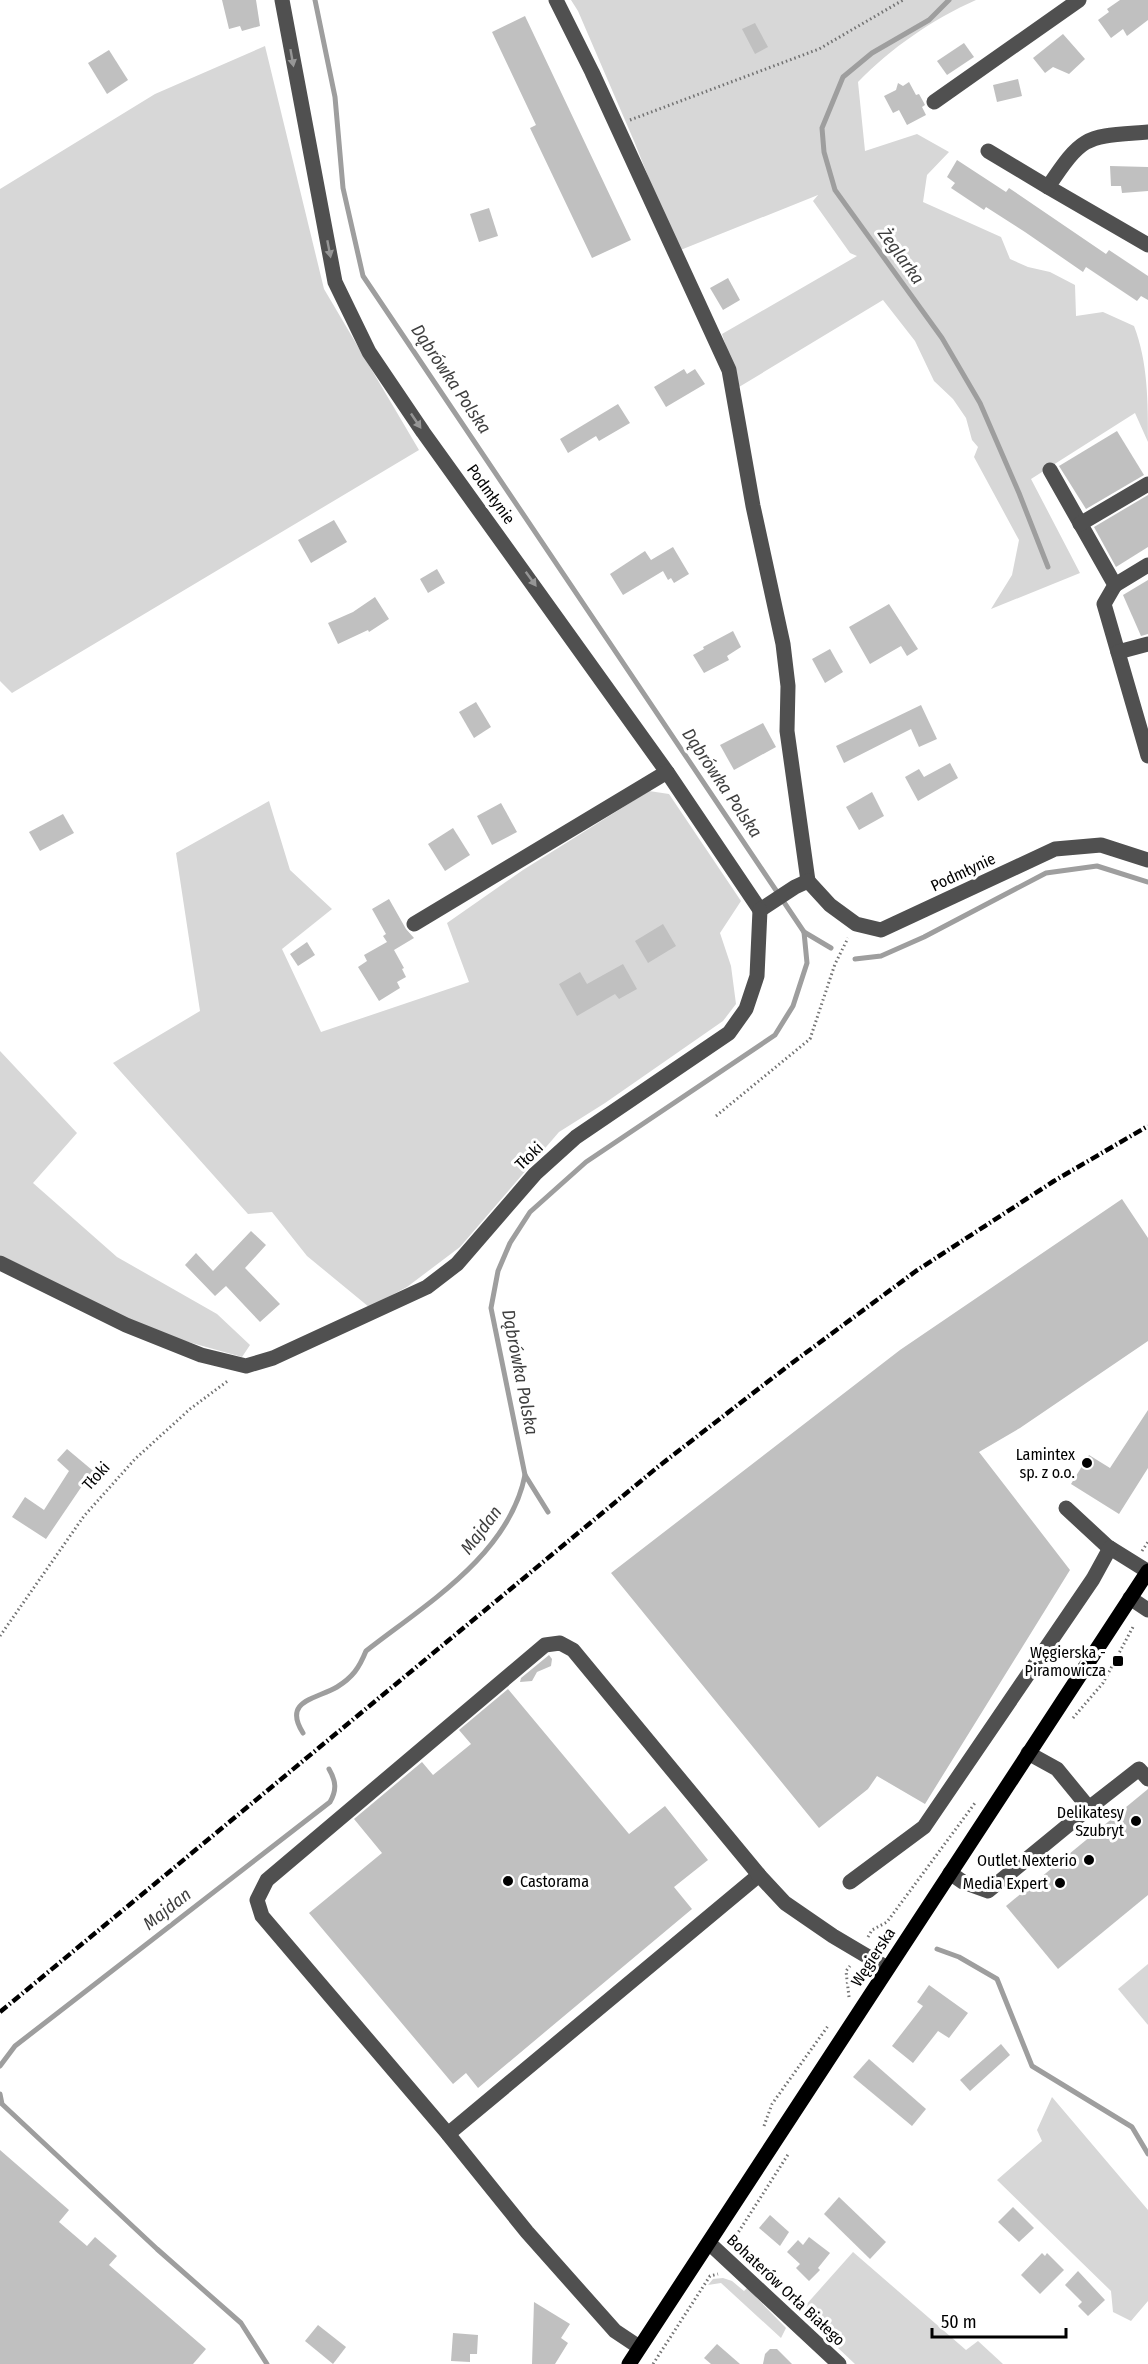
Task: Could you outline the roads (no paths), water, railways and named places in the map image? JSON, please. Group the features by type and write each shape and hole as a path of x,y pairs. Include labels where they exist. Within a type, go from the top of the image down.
{"main road":[{"name":"Węgierska","path":"629,2364 1148,1571"}],"street":[{"name":"Podmłynie","path":"282,0 335,282 369,351 423,432 765,908"},
{"path":"556,0 617,125 729,370 753,506 783,644 788,686 787,731 802,884 765,908"},
{"path":"934,102 1079,0"},
{"path":"1048,187 1072,154 1092,138 1102,135 1148,132"},
{"path":"988,151 1148,245"},
{"path":"1050,470 1114,585"},
{"path":"1080,524 1148,484"},
{"path":"1148,565 1114,585 1104,604 1148,756"},
{"path":"1118,652 1148,644"},
{"path":"414,924 667,772"},
{"name":"Podmłynie","path":"802,884 856,924 880,930 1055,849 1101,845 1148,860"},
{"name":"Tłoki","path":"0,1263 136,1329 201,1355 246,1366 273,1358 427,1287 457,1264 535,1173 576,1137 729,1033 746,1010 758,976 765,908"},
{"path":"1066,1508 1110,1548 1148,1571"},
{"path":"850,1882 924,1827 1093,1579 1110,1548"},
{"path":"1126,1604 1148,1610"},
{"path":"639,2348 615,2331 527,2232 448,2134 262,1916 257,1900 267,1880 545,1645 560,1643 573,1650 759,1875 785,1903 833,1936 887,1968"},
{"path":"1028,1753 1057,1769 1089,1808"},
{"path":"950,1873 963,1882 988,1891 1139,1769 1148,1779"},
{"path":"448,2134 759,1875"},
{"name":"Bohaterów Orła Białego","path":"709,2243 839,2364"}],"waterway":[{"name":"Dąbrówka Polska","path":"315,0 335,97 343,188 363,276 804,932 807,963 793,1006 775,1035 586,1162 530,1212 510,1243 498,1271 491,1308 525,1475 548,1512"},
{"name":"Żeglarka","path":"949,0 929,20 872,53 843,77 822,128 824,152 835,190 942,338 980,403 1048,567"},
{"path":"855,959 881,956 924,937 1046,873 1097,866 1148,882"},
{"path":"804,932 831,948"},
{"name":"Majdan","path":"303,1733 298,1722 299,1707 347,1680 358,1667 366,1651 462,1575 502,1530 516,1504 525,1475"},
{"name":"Majdan","path":"0,2066 15,2046 330,1802 335,1786 329,1769"},
{"name":"Dąbrówka Polska","path":"937,1949 959,1957 997,1979 1032,2066 1132,2127 1148,2154"},
{"name":"Majdan","path":"0,2094 2,2104 157,2249 241,2323 267,2364"}],"railway":[{"path":"0,2012 659,1466 788,1366 916,1271 1054,1181 1148,1126"}],"place":[{"name":"Lamintex sp. z o.o.","path":"1087,1463"},
{"name":"Węgierska - Piramowicza","path":"1118,1661"},
{"name":"Delikatesy Szubryt","path":"1136,1821"},
{"name":"Outlet Nexterio","path":"1089,1860"},
{"name":"Castorama","path":"508,1881"},
{"name":"Media Expert","path":"1060,1883"}]}
